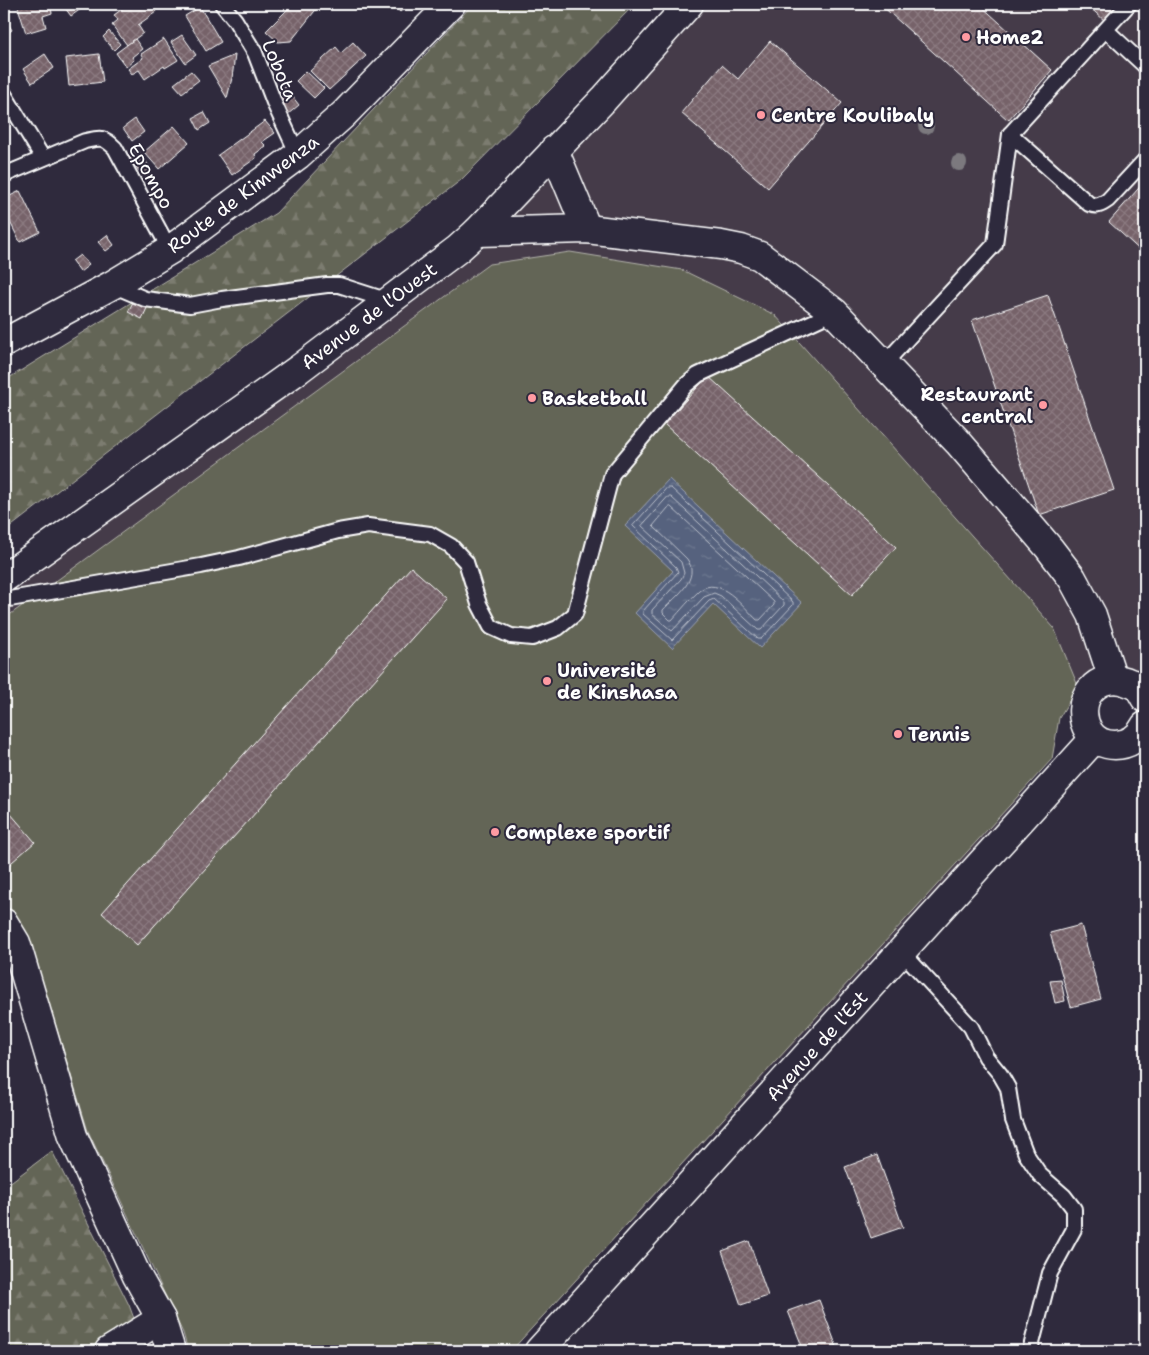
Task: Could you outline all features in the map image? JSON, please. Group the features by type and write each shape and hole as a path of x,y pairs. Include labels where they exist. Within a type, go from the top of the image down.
{"street":[{"name":"Route de Kimwenza","path":"4,343 112,285 170,250 298,155 344,114 451,4"},
{"name":"Avenue de l'Ouest","path":"4,578 299,369 458,249 477,232 604,99 689,4"},
{"path":"554,150 587,229"},
{"path":"477,232 587,229 721,245 741,249 760,256 834,312 958,442 1049,548 1072,578 1092,615 1135,684"},
{"path":"1135,684 1103,681 1094,686 1087,694 1082,714 1085,725 1094,739 1110,745 1122,745 1133,740 1142,732 1145,726"},
{"name":"Avenue de l'Est","path":"539,1351 1094,739"},
{"path":"4,923 16,943 73,1136 137,1276 161,1319 171,1351"},
{"path":"109,1351 161,1319"}],"lane":[{"name":"Lobota","path":"222,4 235,20 255,53 275,106 298,155"},
{"path":"884,364 995,244 1010,134 1130,4"},
{"path":"1106,30 1145,66"},
{"path":"4,94 44,158"},
{"path":"1010,134 1089,204 1094,206 1101,205 1108,200 1145,160"},
{"name":"Epompo","path":"4,175 85,141 99,138 107,140 115,148 170,250"},
{"path":"112,285 145,299 190,305 327,285 339,285 389,301"},
{"path":"4,600 201,566 239,558 338,531 368,526 430,534 451,546 466,562 479,604 492,627 511,636 532,638 558,628 575,614 612,474 686,385 698,376 834,312"},
{"path":"902,952 971,1027 986,1057 1000,1074 1008,1088 1013,1120 1026,1154 1040,1175 1064,1196 1074,1209 1074,1229 1050,1273 1030,1351"}],"shaded area":[{"name":"Complexe sportif","path":"707,4 1145,4 1145,676 1078,686 1059,718 1052,759 973,850 511,1351 188,1351 183,1333 88,1131 32,948 4,904 4,584 588,133"}],"green space":[{"path":"473,4 635,4 461,180 4,532 4,381 276,213"},
{"name":"Complexe sportif","path":"570,252 682,270 775,315 1054,628 1078,686 1059,718 1052,759 511,1351 188,1351 183,1333 88,1131 32,948 4,904 4,619 489,264"},
{"path":"52,1151 129,1305 146,1351 4,1351 4,1187"}],"water":[{"path":"669,479 802,603 760,648 713,604 672,648 635,613 673,571 625,526"}],"building":[{"path":"17,4 50,4 52,13 43,16 46,27 26,33"},
{"path":"62,4 94,4 87,9 85,6 71,16"},
{"path":"129,4 150,4 156,12 138,25 143,33 127,45 112,25 118,20 114,15"},
{"path":"293,4 312,4 318,7 291,41 278,42 266,31"},
{"path":"392,4 409,4 400,12"},
{"name":"Home2","path":"880,4 979,4 1052,70 1008,120"},
{"path":"1086,4 1121,4 1105,21"},
{"path":"200,7 221,42 206,51 185,16"},
{"path":"4,17 12,30 4,36"},
{"path":"109,31 120,44 114,50 103,37"},
{"path":"182,35 196,55 185,63 171,42"},
{"path":"135,39 142,49 132,57 134,60 126,67 116,53"},
{"path":"164,39 178,60 165,68 164,66 145,79 139,70 132,74 128,69 143,58 141,54"},
{"path":"770,41 842,103 768,188 681,113 722,65 738,79"},
{"path":"353,42 366,56 329,90 310,71 336,47 341,53"},
{"path":"45,54 54,68 32,83 23,69"},
{"path":"99,54 103,82 69,86 66,58"},
{"path":"235,55 232,78 227,98 208,66"},
{"path":"191,71 199,80 182,93 174,84"},
{"path":"306,71 324,88 314,98 296,81"},
{"path":"285,87 299,105 287,115 273,97"},
{"path":"204,112 210,123 199,130 193,118"},
{"path":"135,119 144,132 132,141 123,128"},
{"path":"265,121 275,133 262,142 266,146 255,154 256,158 232,175 218,155"},
{"path":"174,126 189,143 159,169 144,152"},
{"path":"137,149 151,169 142,175 128,156"},
{"path":"1145,181 1145,255 1109,222"},
{"path":"20,191 40,232 20,242 4,210 4,199"},
{"path":"107,235 114,245 106,251 98,242"},
{"path":"80,255 89,265 80,272 72,261"},
{"name":"Restaurant central","path":"1048,295 1114,490 1039,515 972,320"},
{"path":"133,302 147,308 142,319 128,312"},
{"path":"708,376 896,547 852,595 664,424"},
{"path":"411,567 447,599 137,945 102,913"},
{"path":"4,806 35,842 4,869"},
{"path":"1081,925 1101,999 1071,1007 1050,933"},
{"path":"1061,980 1065,1001 1055,1003 1050,981"},
{"path":"877,1155 903,1227 871,1238 845,1167"},
{"path":"749,1241 768,1296 741,1305 722,1251"},
{"path":"819,1300 838,1350 804,1351 788,1311"}],"place":[{"name":"Home2","path":"966,37"},
{"name":"Centre Koulibaly","path":"761,115"},
{"name":"Basketball","path":"532,398"},
{"name":"Restaurant central","path":"1043,405"},
{"name":"Université de Kinshasa","path":"547,681"},
{"name":"Tennis","path":"898,734"},
{"name":"Complexe sportif","path":"495,832"}]}
